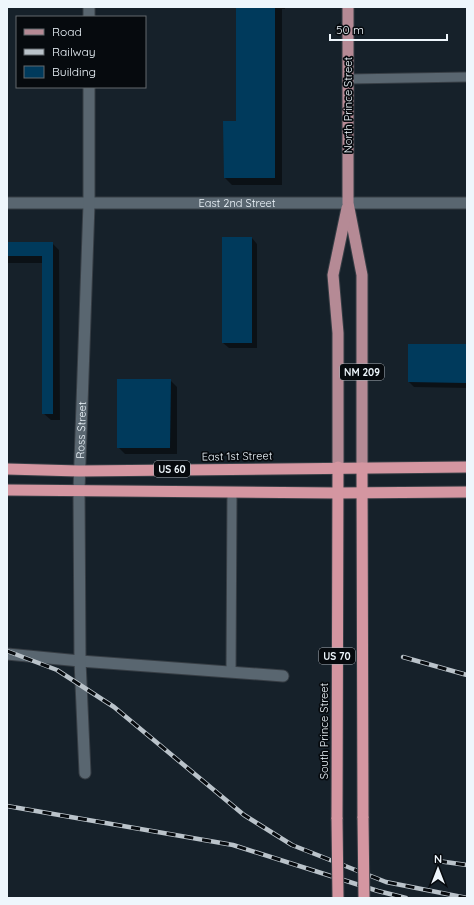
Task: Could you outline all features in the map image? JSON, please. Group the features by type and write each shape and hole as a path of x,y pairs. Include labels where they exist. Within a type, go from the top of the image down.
{"highway":[{"name":"East 1st Street","path":"7,469 79,471 338,467 467,467"},
{"name":"South Prince Street","path":"338,467 338,898"},
{"name":"US 70","path":"362,468 364,898"},
{"name":"US 60","path":"7,490 337,493 467,492"}],"main road":[{"name":"North Prince Street","path":"348,7 348,203 362,275 362,468"},
{"name":"North Prince Street","path":"338,467 338,333 333,275 348,203"}],"street":[{"name":"Ross Street","path":"85,773 80,661 79,471 90,204 89,88"},
{"name":"East 2nd Street","path":"7,203 467,203"},
{"path":"7,654 283,676"}],"lane":[{"path":"348,79 467,77"},
{"path":"231,672 232,492"}],"building":[{"path":"236,7 275,7 275,178 224,178 223,121 236,121"},
{"path":"222,237 252,237 252,343 222,343"},
{"path":"7,242 53,242 53,414 42,414 42,256 7,256"},
{"path":"408,344 466,344 466,383 408,382"},
{"path":"117,379 171,379 170,448 117,448"}],"railway":[{"path":"7,651 57,670 114,707 244,815 292,845 386,882 467,898"},
{"path":"403,657 467,675"},
{"path":"7,806 233,845 378,891 406,898"},
{"path":"438,861 467,865"}]}
